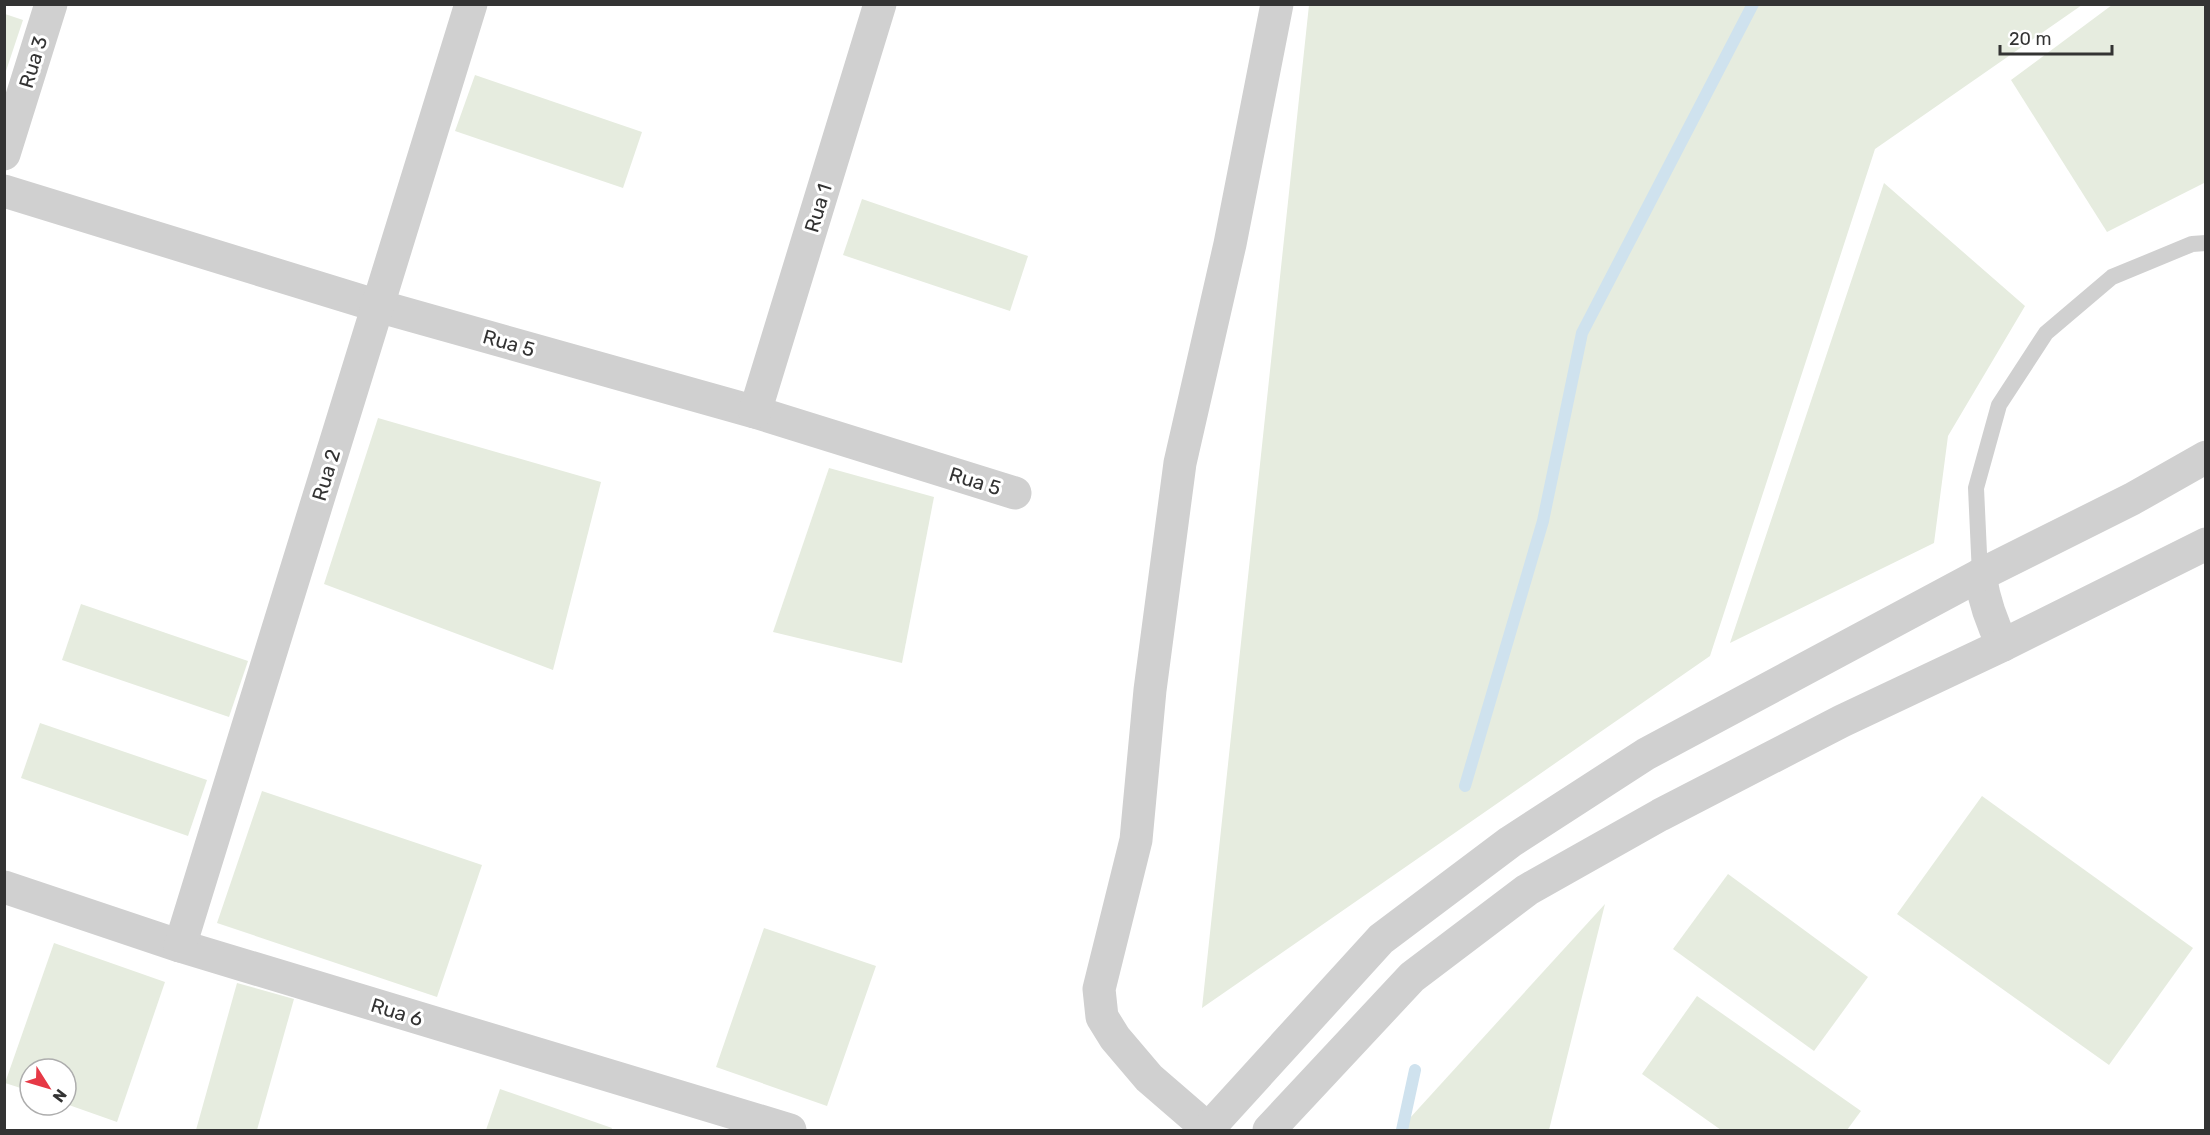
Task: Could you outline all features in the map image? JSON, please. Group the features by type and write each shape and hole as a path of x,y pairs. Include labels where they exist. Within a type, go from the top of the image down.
{"street":[{"name":"Rua 3","path":"4,154 51,4"},
{"name":"Rua 2","path":"180,946 471,4"},
{"name":"Rua 1","path":"755,412 880,4"},
{"path":"1277,4 1230,244 1180,463 1150,690 1136,840 1099,989 1102,1017 1115,1038 1149,1078 1208,1130 1381,939 1510,842 1646,754 1980,575 2132,499 2205,457"},
{"name":"Rua 5","path":"4,191 378,306 755,412 1015,493"},
{"path":"1269,1131 1412,977 1527,890 1660,815 1842,722 2205,544"},
{"path":"1980,575 1984,599 2003,645"},
{"name":"Rua 6","path":"4,887 180,946 790,1131"},
{"path":"1381,939 1412,977"}],"lane":[{"path":"1980,575 1976,488 1999,405 2046,333 2112,277 2192,244 2205,243"}],"shaded area":[{"path":"1309,5 2082,5 1875,149 1710,656 1202,1008"},
{"path":"2112,5 2205,5 2206,182 2107,232 2011,80"},
{"path":"4,14 23,20 5,74"},
{"path":"475,75 642,132 623,188 455,131"},
{"path":"1884,183 2025,306 1948,436 1934,543 1730,643"},
{"path":"862,199 1028,256 1010,311 843,255"},
{"path":"378,418 601,482 553,670 324,584"},
{"path":"829,468 934,497 902,663 773,632"},
{"path":"81,604 248,661 229,717 62,660"},
{"path":"40,723 207,780 188,836 21,778"},
{"path":"262,791 482,865 437,997 217,923"},
{"path":"1982,796 2193,948 2109,1065 1897,914"},
{"path":"1728,874 1868,977 1814,1051 1673,949"},
{"path":"1605,904 1549,1130 1399,1130"},
{"path":"764,928 876,966 827,1106 716,1067"},
{"path":"54,943 165,982 117,1122 78,1108 78,1057 18,1057 18,1087 5,1083"},
{"path":"237,983 294,999 257,1130 196,1130"},
{"path":"1697,996 1861,1111 1847,1130 1721,1130 1642,1074"},
{"path":"500,1089 612,1128 611,1130 486,1130"}],"waterway":[{"path":"1465,786 1543,521 1582,333 1753,4"},
{"path":"1402,1130 1415,1070"}]}
